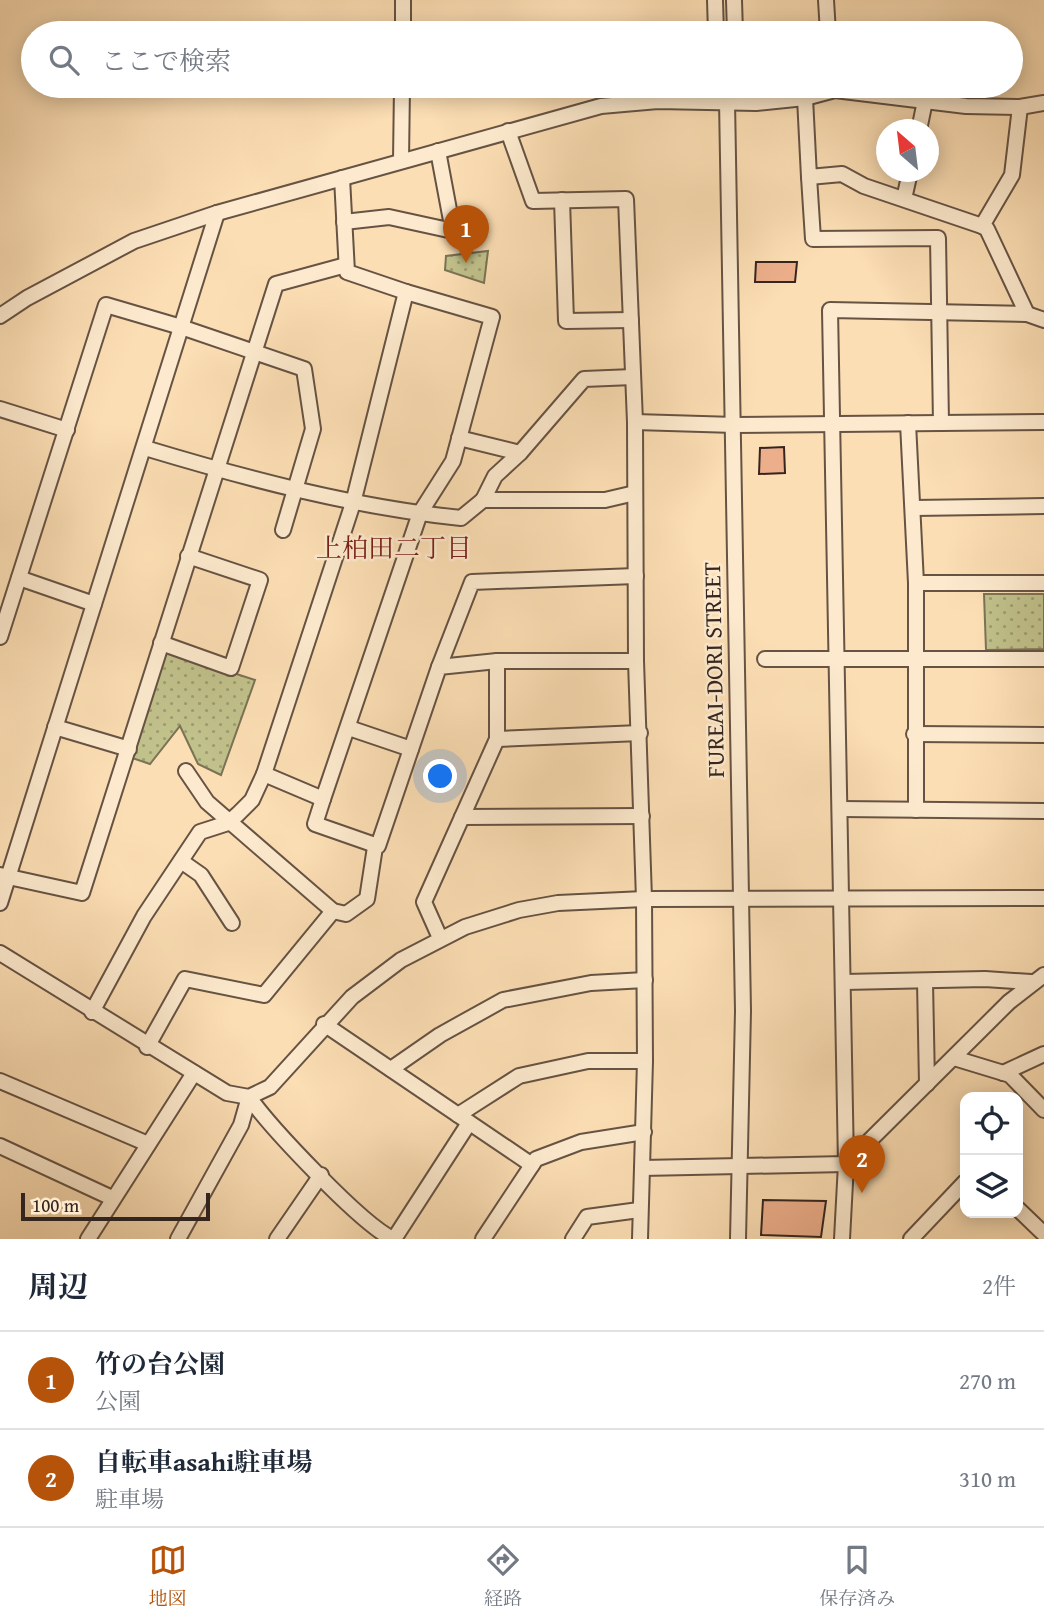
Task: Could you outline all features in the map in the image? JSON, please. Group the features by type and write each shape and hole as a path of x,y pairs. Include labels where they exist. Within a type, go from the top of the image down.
{"street":[{"path":"403,0 403,21"},
{"path":"715,0 716,21"},
{"path":"734,0 735,21"},
{"path":"826,0 827,21"},
{"path":"401,162 402,98"},
{"name":"FUREAI-DORI STREET","path":"726,98 743,1011 738,1239"},
{"path":"0,316 27,298 134,241 217,213 508,131 601,106 727,101 756,103 805,98 813,239 938,238 942,423"},
{"path":"904,98 1020,107 1044,103"},
{"path":"921,119 925,101"},
{"path":"982,226 1012,175 1020,107"},
{"path":"508,131 533,201 626,199 635,422 636,661 644,899 645,1061 640,1239"},
{"path":"345,222 389,217 453,231 438,151"},
{"path":"809,177 842,174 982,226 986,229 1027,314"},
{"path":"342,178 347,272 492,317 453,461 420,513 315,824 375,847"},
{"path":"904,199 908,182"},
{"path":"562,200 566,321 631,320"},
{"path":"0,903 4,876 145,448 217,213"},
{"path":"4,876 82,893 276,284 346,265"},
{"path":"92,1012 144,916 200,832 228,823 252,800 264,774 353,503 406,292"},
{"path":"0,637 106,305 181,327 304,369 313,429 283,530"},
{"path":"842,1239 846,1164 844,982 830,310 1027,314 1044,320"},
{"path":"145,448 215,469 353,503 461,518 483,500 495,476 520,453 584,379 633,377"},
{"path":"0,409 66,429"},
{"path":"635,422 734,425 1044,422"},
{"path":"908,423 916,583 916,810"},
{"path":"459,439 520,453"},
{"path":"483,500 605,500 635,493"},
{"path":"914,508 1044,506"},
{"path":"161,643 231,668 260,580 188,556"},
{"path":"186,771 207,802 228,823 333,911 346,914 367,899 375,847 380,844 439,667 472,582 636,576"},
{"path":"19,578 94,604"},
{"path":"916,583 1044,583"},
{"path":"765,659 1044,659"},
{"path":"439,667 497,662 636,661"},
{"path":"440,938 424,902 497,738 497,662"},
{"path":"55,727 128,749"},
{"path":"349,728 411,749"},
{"path":"497,738 640,733"},
{"path":"914,734 1044,735"},
{"path":"264,774 323,799"},
{"path":"841,809 1044,811"},
{"path":"462,817 642,816"},
{"path":"181,861 201,875 232,923"},
{"path":"0,953 147,1047 227,1093 249,1097 270,1087 324,1024 374,979 440,938 489,918 537,906 644,899 1044,898"},
{"path":"147,1047 185,979 264,995 333,911"},
{"path":"844,982 1038,978"},
{"path":"642,1168 846,1164 1038,978"},
{"path":"391,1069 440,1035 503,1000 591,983 645,980"},
{"path":"925,982 927,1084"},
{"path":"324,1024 532,1165"},
{"path":"1003,1073 1044,1054"},
{"path":"954,1058 1010,1075 1044,1110"},
{"path":"249,1097 262,1116 389,1238 464,1119 519,1076 588,1061 645,1061"},
{"path":"88,1239 194,1073"},
{"path":"0,1082 148,1144"},
{"path":"178,1239 241,1125 249,1097"},
{"path":"483,1239 532,1165 549,1152 571,1145 644,1132"},
{"path":"0,1146 112,1198"},
{"path":"277,1239 321,1175"},
{"path":"917,1237 960,1187"},
{"path":"573,1239 587,1217 639,1210"},
{"path":"1023,1214 1044,1234"}],"green space":[{"path":"488,251 484,283 445,270 446,256"},
{"path":"984,594 1044,594 1044,649 986,650"},
{"path":"166,651 255,680 221,775 198,764 180,726 150,764 126,756"}],"building":[{"path":"756,262 797,262 795,282 755,282"},
{"path":"784,447 785,473 759,474 760,448"},
{"path":"763,1200 826,1201 821,1237 761,1235"}],"place":[{"name":"竹の台公園","path":"466,263"},
{"name":"自転車asahi駐車場","path":"862,1193"}],"district":[{"name":"上柏田二丁目","path":"394,548"}]}
